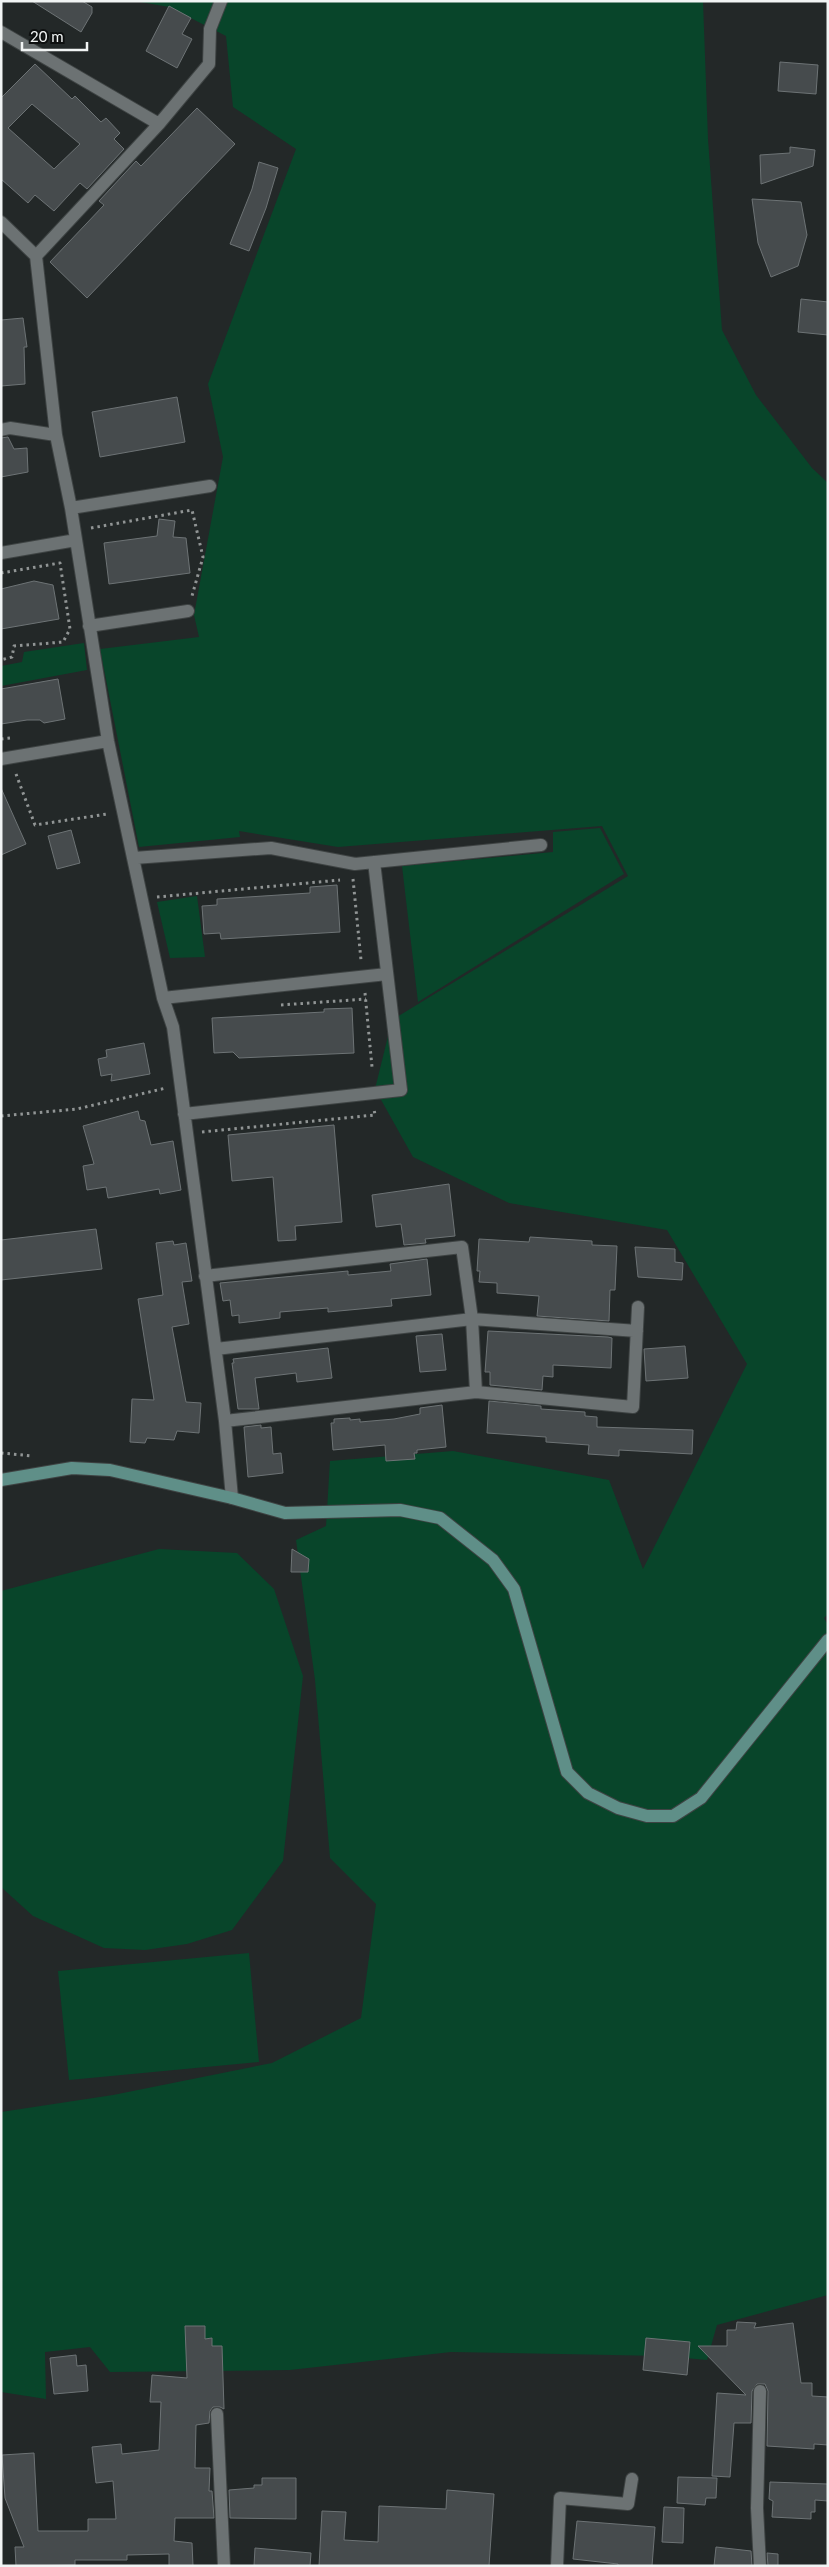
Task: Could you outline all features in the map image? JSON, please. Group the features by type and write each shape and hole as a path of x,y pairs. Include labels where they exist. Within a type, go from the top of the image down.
{"street":[{"path":"36,256 159,124 209,64 210,29 220,1"},
{"path":"1,32 159,124"},
{"path":"1,222 36,256 56,435 71,508 108,741 163,998 174,1027 225,1421 232,1498"},
{"path":"4,426 56,435"},
{"path":"71,508 210,486"},
{"path":"1,553 76,540"},
{"path":"89,626 188,611"},
{"path":"1,759 108,741"},
{"path":"134,858 271,848 351,863 541,845"},
{"path":"184,1114 401,1090 374,862"},
{"path":"163,998 387,974"},
{"path":"205,1276 462,1247 472,1319 476,1392"},
{"path":"225,1421 476,1392 633,1407 638,1307"},
{"path":"216,1349 472,1319 637,1331"},
{"path":"1,1480 72,1468 110,1470 232,1498 285,1513 400,1510 440,1518 494,1560 514,1590 567,1772 588,1793 618,1808 647,1816 673,1816 700,1798 828,1640"},
{"path":"760,2391 757,2508 760,2566"},
{"path":"216,2414 224,2566"},
{"path":"557,2566 560,2498 628,2504 632,2479"}],"path":[{"path":"87,529 192,510 203,558 188,611"},
{"path":"1,573 60,563 70,629 63,642 14,646 12,657 1,660"},
{"path":"17,774 35,825 123,811"},
{"path":"351,863 372,1067"},
{"path":"142,899 353,879"},
{"path":"1,1116 77,1110 181,1084"},
{"path":"187,1133 375,1115 372,1093"}],"green space":[{"path":"135,1 703,1 708,139 722,330 756,395 812,468 828,483 828,1614 824,1618 828,1625 828,2295 717,2325 707,2360 663,2356 451,2352 290,2370 110,2372 90,2347 45,2352 46,2399 1,2392 1,2112 113,2095 272,2063 361,2018 376,1904 330,1858 315,1680 296,1540 326,1526 330,1461 453,1451 609,1480 643,1569 747,1364 667,1230 509,1203 413,1157 375,1089 392,1020 628,876 602,826 338,847 239,831 240,837 139,847 100,649 199,637 194,615 223,457 208,384 296,149 233,107 226,36 169,7"},
{"path":"84,643 87,670 1,686 1,666 22,662 24,652"},
{"path":"600,828 624,874 418,1002 402,866 553,852 553,832"},
{"path":"197,896 205,957 170,958 157,902"},
{"path":"159,1549 237,1553 274,1589 303,1676 283,1861 232,1930 187,1944 145,1950 104,1948 33,1916 1,1887 1,1591"},
{"path":"249,1953 259,2062 69,2080 58,1971"}],"building":[{"path":"32,1 82,1 92,7 92,13 81,32"},
{"path":"169,6 191,18 182,34 192,39 177,68 146,51"},
{"path":"780,62 818,65 816,94 778,91"},
{"path":"35,64 72,99 75,96 101,122 106,118 120,133 114,139 124,149 87,189 80,183 54,211 35,195 28,203 1,179 1,98","holes":["32,104 80,144 54,169 8,128"]},
{"path":"197,108 235,144 87,298 50,262 104,205 99,201 136,161 141,166"},
{"path":"790,147 815,150 813,166 761,184 760,155 790,153"},
{"path":"259,162 278,168 266,208 249,251 230,244 252,189"},
{"path":"752,199 801,202 807,235 798,266 771,277 758,243"},
{"path":"801,299 828,302 828,335 798,332"},
{"path":"23,318 27,347 24,347 25,384 1,386 1,320"},
{"path":"177,397 185,442 100,457 92,412"},
{"path":"8,437 14,449 27,448 28,472 1,477 1,438"},
{"path":"159,519 175,521 173,537 186,538 190,573 109,584 104,543 157,536"},
{"path":"34,581 53,585 59,619 1,629 1,589"},
{"path":"58,679 65,719 44,723 40,720 27,720 1,724 1,689"},
{"path":"1,788 26,844 1,855"},
{"path":"71,830 80,863 57,869 48,836"},
{"path":"337,885 340,932 221,939 220,933 204,934 202,906 217,905 217,899 310,893 310,887"},
{"path":"352,1008 354,1053 239,1058 233,1052 214,1053 212,1018 324,1012 324,1009"},
{"path":"144,1043 150,1074 111,1081 112,1074 101,1076 98,1059 107,1057 106,1050"},
{"path":"138,1111 140,1120 145,1121 151,1145 173,1141 181,1190 160,1194 159,1189 108,1198 106,1187 87,1190 83,1166 94,1164 83,1126"},
{"path":"334,1125 342,1222 295,1226 296,1240 278,1241 273,1177 232,1181 228,1135"},
{"path":"449,1184 455,1236 425,1239 426,1243 404,1245 401,1224 376,1227 372,1195"},
{"path":"96,1229 102,1269 1,1280 1,1240"},
{"path":"530,1237 592,1241 592,1245 617,1246 615,1290 610,1290 609,1321 537,1316 539,1296 497,1293 497,1283 479,1282 480,1271 477,1271 479,1239 529,1242"},
{"path":"173,1241 174,1245 186,1243 192,1281 182,1282 189,1324 172,1327 186,1402 201,1403 199,1433 177,1431 174,1440 147,1438 145,1443 130,1442 132,1399 154,1400 138,1299 163,1295 156,1243"},
{"path":"635,1247 675,1249 675,1262 683,1263 682,1280 638,1277"},
{"path":"427,1259 431,1295 391,1299 392,1306 328,1312 328,1308 280,1312 280,1318 239,1323 239,1315 232,1316 230,1300 223,1301 220,1283 348,1271 348,1275 391,1271 390,1264"},
{"path":"488,1331 612,1338 611,1368 553,1365 553,1377 543,1376 542,1390 490,1385 490,1372 485,1372"},
{"path":"442,1334 446,1370 420,1372 416,1336"},
{"path":"685,1346 688,1378 646,1381 644,1349"},
{"path":"328,1348 332,1378 297,1382 296,1373 255,1378 259,1409 238,1409 233,1359"},
{"path":"489,1401 541,1406 541,1409 585,1412 585,1416 597,1417 597,1427 693,1430 692,1454 619,1450 619,1456 588,1454 589,1445 546,1442 546,1437 487,1433"},
{"path":"442,1405 446,1447 417,1450 417,1453 414,1453 415,1459 386,1461 385,1445 333,1450 331,1423 334,1423 334,1419 360,1419 360,1422 394,1419 420,1414 420,1408"},
{"path":"261,1425 261,1428 271,1427 273,1454 281,1453 283,1473 248,1477 244,1427"},
{"path":"292,1549 309,1559 308,1572 291,1572"},
{"path":"737,2322 756,2323 754,2328 793,2323 801,2383 812,2383 812,2396 828,2397 828,2445 814,2444 814,2449 767,2446 768,2391 765,2384 757,2384 752,2391 751,2423 734,2423 730,2477 712,2476 717,2393 746,2395 698,2346 727,2346 727,2330 736,2330"},
{"path":"185,2326 205,2326 205,2339 212,2338 212,2346 222,2346 224,2409 213,2407 210,2411 209,2423 196,2425 195,2468 210,2468 209,2491 212,2491 214,2518 175,2518 174,2541 192,2543 193,2566 169,2566 169,2554 127,2555 127,2560 75,2560 75,2565 16,2566 15,2547 24,2547 5,2498 2,2455 34,2453 38,2531 88,2531 88,2519 116,2519 113,2481 96,2483 92,2447 121,2444 122,2454 159,2450 161,2402 150,2402 152,2375 187,2378"},
{"path":"646,2338 690,2342 687,2375 643,2370"},
{"path":"76,2355 77,2366 86,2365 88,2391 54,2394 50,2358"},
{"path":"678,2477 717,2478 716,2498 706,2498 705,2505 677,2503"},
{"path":"262,2478 296,2478 296,2519 230,2518 229,2490 254,2488 254,2485 262,2485"},
{"path":"770,2482 828,2484 828,2501 815,2500 815,2512 811,2512 811,2519 772,2517 773,2501 769,2499"},
{"path":"447,2490 494,2494 489,2566 319,2566 322,2511 346,2512 344,2540 378,2542 379,2506 446,2509"},
{"path":"664,2507 684,2508 683,2543 662,2542"},
{"path":"577,2521 655,2527 652,2566 618,2566 618,2564 573,2559"},
{"path":"716,2547 751,2551 752,2566 714,2566"},
{"path":"255,2548 311,2553 310,2566 254,2566"},
{"path":"767,2553 778,2554 778,2566 768,2566"}]}
